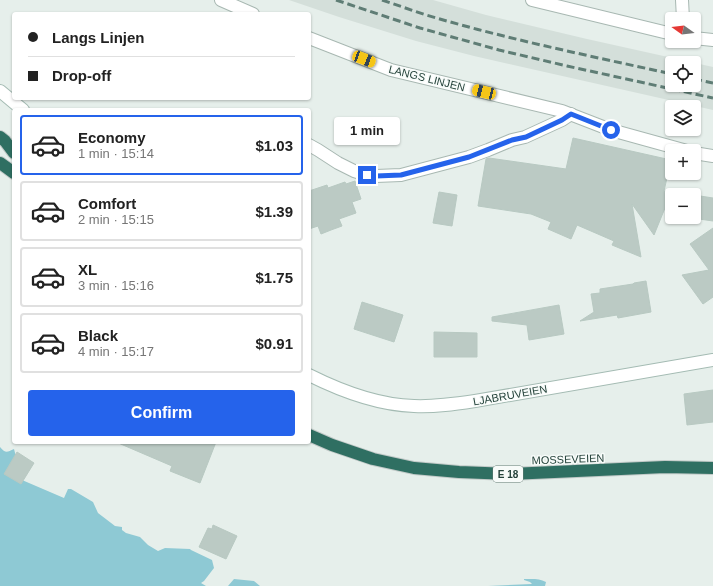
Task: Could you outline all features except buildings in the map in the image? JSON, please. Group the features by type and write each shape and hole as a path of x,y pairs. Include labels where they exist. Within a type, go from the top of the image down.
{"highway":[{"path":"0,137 12,150"},
{"path":"0,163 12,172"},
{"name":"MOSSEVEIEN","path":"311,436 332,445 373,459 414,468 451,472 510,474 665,467 713,468"}],"street":[{"path":"220,0 248,12"},
{"path":"532,0 665,32"},
{"path":"682,0 683,12"},
{"name":"LANGS LINJEN","path":"311,39 392,70 562,111 611,130 665,145"},
{"path":"701,39 713,40"},
{"path":"0,91 21,108"},
{"path":"311,146 354,171 376,176 401,175 469,157 512,140 526,137 562,120 571,114"},
{"path":"701,154 713,156"},
{"name":"LJABRUVEIEN","path":"311,376 336,387 379,401 414,406 431,406 475,401 713,360"}],"shaded area":[{"path":"289,0 433,0 486,15 665,56 665,92 701,92 701,64 713,67 713,110 701,107 701,100 669,100 474,56 416,41"}],"water":[{"path":"0,447 7,452 14,449 22,480 64,498 68,489 71,489 93,502 98,513 115,526 122,527 122,530 126,533 140,537 148,545 158,551 165,548 190,549 212,560 214,568 201,583 206,586 0,586"},
{"path":"234,579 254,581 260,586 228,586"},
{"path":"524,579 538,579 546,582 545,586 488,586 532,584"}],"railway":[{"path":"336,0 420,28 499,50 713,98"},
{"path":"382,0 426,15 487,32 665,72"},
{"path":"701,80 713,83"}],"route":[{"path":"367,175 401,175 469,157 512,140 526,137 562,120 571,114 611,130"}]}
